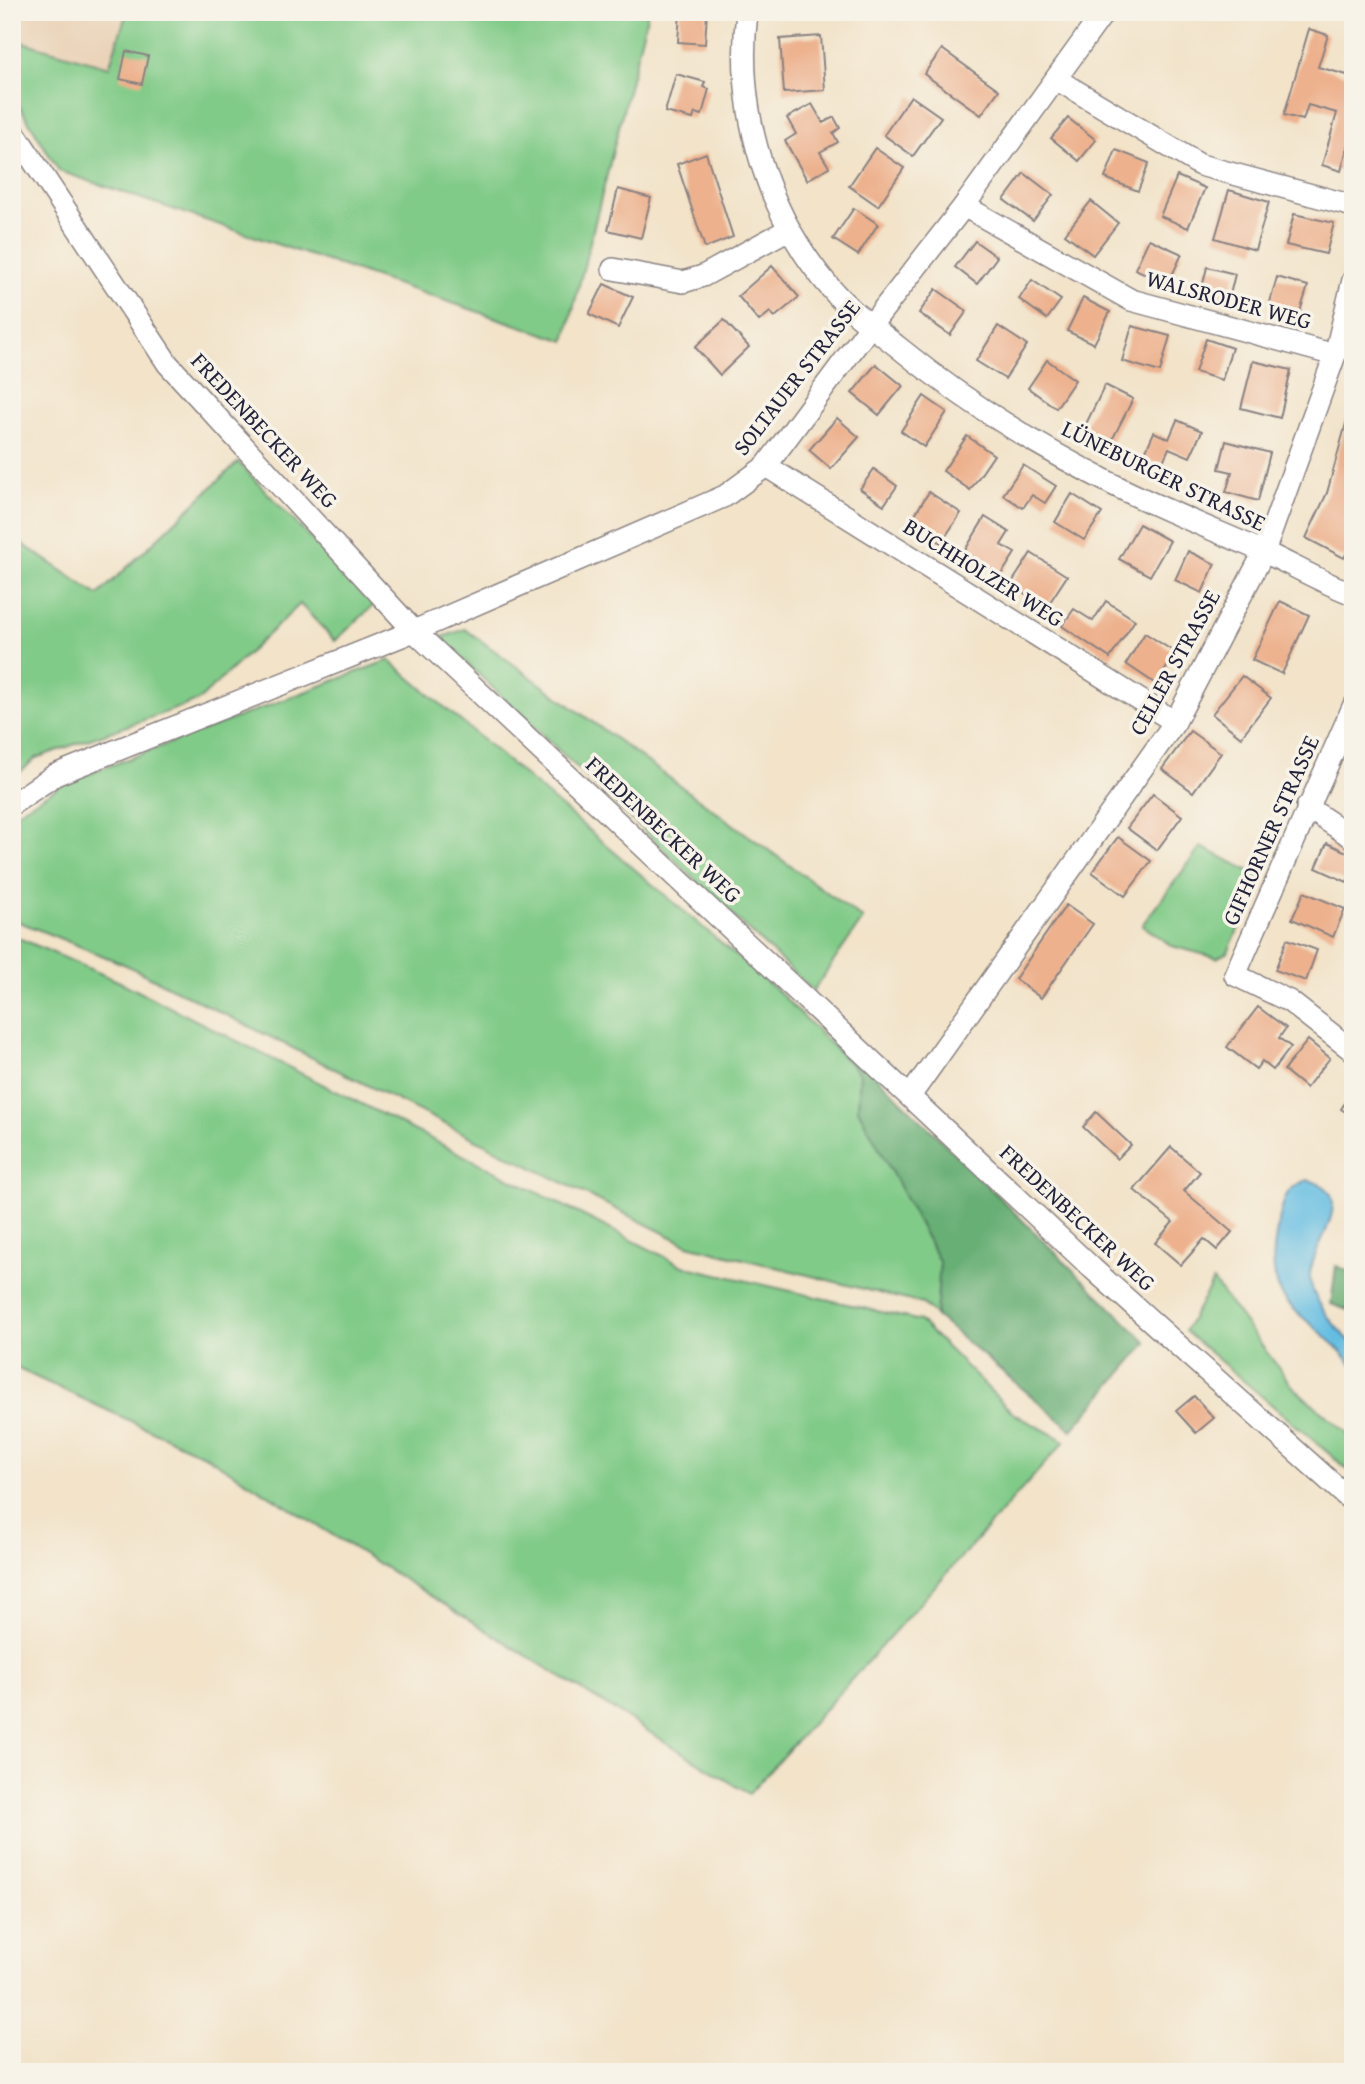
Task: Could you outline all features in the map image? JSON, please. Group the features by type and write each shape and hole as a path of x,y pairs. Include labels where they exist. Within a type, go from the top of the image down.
{"street":[{"name":"LÜNEBURGER STRASSE","path":"747,12 744,73 752,130 772,192 789,229 835,294 948,385 1055,453 1113,485 1353,594"},
{"name":"SOLTAUER STRASSE","path":"12,804 55,775 414,631 725,496 766,466 964,206 1104,12"},
{"path":"1056,79 1200,165 1353,205"},
{"name":"FREDENBECKER WEG","path":"12,129 169,363 414,631 1103,1278 1353,1502"},
{"name":"WALSRODER WEG","path":"964,206 1131,300 1335,355"},
{"path":"613,269 683,282 703,276 789,229"},
{"name":"CELLER STRASSE","path":"911,1096 1175,722 1264,552 1335,355 1353,280"},
{"name":"BUCHHOLZER WEG","path":"766,466 1175,722"},
{"name":"GIFHORNER STRASSE","path":"1353,707 1235,975 1289,1000 1353,1051"},
{"path":"1307,807 1353,838"}],"shaded area":[{"path":"12,12 127,12 110,67 12,39"}],"green space":[{"path":"127,12 648,12 565,341 59,171 12,94 12,39 109,67"},
{"path":"238,462 374,605 335,641 300,604 198,701 36,758 12,779 12,537 98,595"},
{"path":"465,629 863,919 813,991 440,638"},
{"path":"389,660 781,994 860,1074 858,1109 940,1263 936,1316 923,1304 688,1245 126,965 12,919 12,815 67,782"},
{"path":"1201,847 1262,877 1228,952 1217,958 1172,946 1142,925"},
{"path":"12,935 120,982 683,1266 920,1321 1014,1414 1065,1441 749,1794 204,1455 12,1366"},
{"path":"790,991 1147,1343 1072,1430 936,1316 940,1263 858,1109 860,1074"},
{"path":"1336,1266 1353,1273 1353,1312 1331,1304"},
{"path":"1213,1281 1294,1388 1353,1438 1353,1474 1185,1331"}],"water":[{"path":"1307,1180 1323,1186 1331,1195 1333,1207 1312,1263 1311,1283 1325,1312 1353,1343 1353,1366 1336,1346 1290,1306 1280,1292 1275,1274 1274,1251 1284,1201 1289,1191"}],"building":[{"path":"680,12 707,12 705,44 678,42"},
{"path":"1309,29 1328,35 1318,67 1347,75 1353,57 1353,127 1341,171 1322,165 1337,113 1308,105 1303,120 1284,115"},
{"path":"821,36 825,90 784,93 780,39"},
{"path":"942,49 999,90 981,115 924,74"},
{"path":"126,51 148,56 142,84 120,79"},
{"path":"676,74 705,82 703,87 709,89 702,115 695,113 693,119 665,112"},
{"path":"911,96 941,117 913,156 884,135"},
{"path":"812,104 823,123 834,117 840,128 833,133 838,142 820,152 829,167 807,180 785,141 796,134 787,118"},
{"path":"1068,118 1096,140 1079,161 1051,138"},
{"path":"875,148 904,168 878,206 849,186"},
{"path":"1116,150 1149,163 1138,191 1105,178"},
{"path":"706,153 733,237 705,248 677,164"},
{"path":"1024,173 1053,195 1033,221 1004,200"},
{"path":"1177,176 1205,188 1188,228 1160,216"},
{"path":"618,189 651,198 641,238 608,230"},
{"path":"1229,190 1269,202 1255,250 1215,238"},
{"path":"1091,201 1118,223 1093,255 1065,234"},
{"path":"854,208 878,224 858,255 833,239"},
{"path":"1294,214 1334,223 1326,254 1286,245"},
{"path":"1149,239 1182,254 1168,284 1135,269"},
{"path":"975,241 997,257 977,284 955,267"},
{"path":"772,266 799,297 775,317 770,312 759,321 738,296"},
{"path":"1207,267 1235,274 1228,303 1200,296"},
{"path":"1277,277 1308,286 1299,315 1269,306"},
{"path":"1032,280 1061,300 1047,319 1019,299"},
{"path":"604,284 633,297 618,328 589,314"},
{"path":"936,289 967,311 950,335 919,313"},
{"path":"1083,298 1110,312 1094,344 1067,331"},
{"path":"724,320 749,347 720,375 695,347"},
{"path":"998,326 1027,345 1005,379 976,361"},
{"path":"1132,326 1170,336 1160,372 1122,361"},
{"path":"1206,339 1232,348 1222,380 1195,372"},
{"path":"1047,360 1075,380 1056,408 1028,388"},
{"path":"1253,361 1291,370 1280,418 1241,408"},
{"path":"876,364 903,386 879,415 852,393"},
{"path":"1105,385 1133,399 1109,446 1082,432"},
{"path":"924,396 947,412 924,447 901,431"},
{"path":"1348,416 1353,418 1353,541 1344,558 1306,538 1327,493"},
{"path":"837,418 859,437 831,469 809,450"},
{"path":"1177,420 1202,431 1190,457 1169,448 1161,466 1143,457 1154,432 1169,439"},
{"path":"967,436 994,455 970,490 943,471"},
{"path":"1226,441 1270,453 1258,501 1226,492 1232,472 1219,469"},
{"path":"1023,465 1056,486 1045,503 1032,495 1023,508 1003,495"},
{"path":"874,469 897,486 884,505 860,489"},
{"path":"929,492 961,513 941,543 910,522"},
{"path":"1072,494 1102,513 1084,540 1055,522"},
{"path":"985,517 1009,532 1001,545 1015,553 1001,575 964,552"},
{"path":"1139,524 1170,541 1150,576 1119,559"},
{"path":"1188,551 1215,564 1202,593 1175,580"},
{"path":"1031,553 1067,576 1046,608 1011,584"},
{"path":"1106,601 1135,620 1110,658 1062,626 1074,609 1093,621"},
{"path":"1280,601 1309,615 1282,674 1252,660"},
{"path":"1145,633 1176,653 1156,684 1126,664"},
{"path":"1242,676 1271,698 1241,737 1212,714"},
{"path":"1190,731 1221,753 1193,792 1162,769"},
{"path":"1153,794 1182,816 1157,850 1127,828"},
{"path":"1118,837 1151,861 1125,896 1092,872"},
{"path":"1327,843 1353,855 1353,870 1347,882 1316,868"},
{"path":"1304,892 1345,909 1333,937 1292,919"},
{"path":"1066,905 1093,924 1041,998 1015,979"},
{"path":"1287,939 1317,950 1306,981 1275,970"},
{"path":"1258,1007 1286,1028 1279,1038 1291,1047 1273,1070 1262,1061 1256,1069 1227,1047"},
{"path":"1308,1040 1330,1058 1306,1088 1284,1070"},
{"path":"1353,1091 1353,1117 1341,1109"},
{"path":"1096,1112 1131,1145 1117,1159 1083,1127"},
{"path":"1171,1147 1200,1172 1184,1191 1232,1232 1217,1250 1204,1239 1181,1265 1155,1243 1173,1222 1134,1190"},
{"path":"1194,1396 1214,1418 1196,1433 1176,1411"}]}
